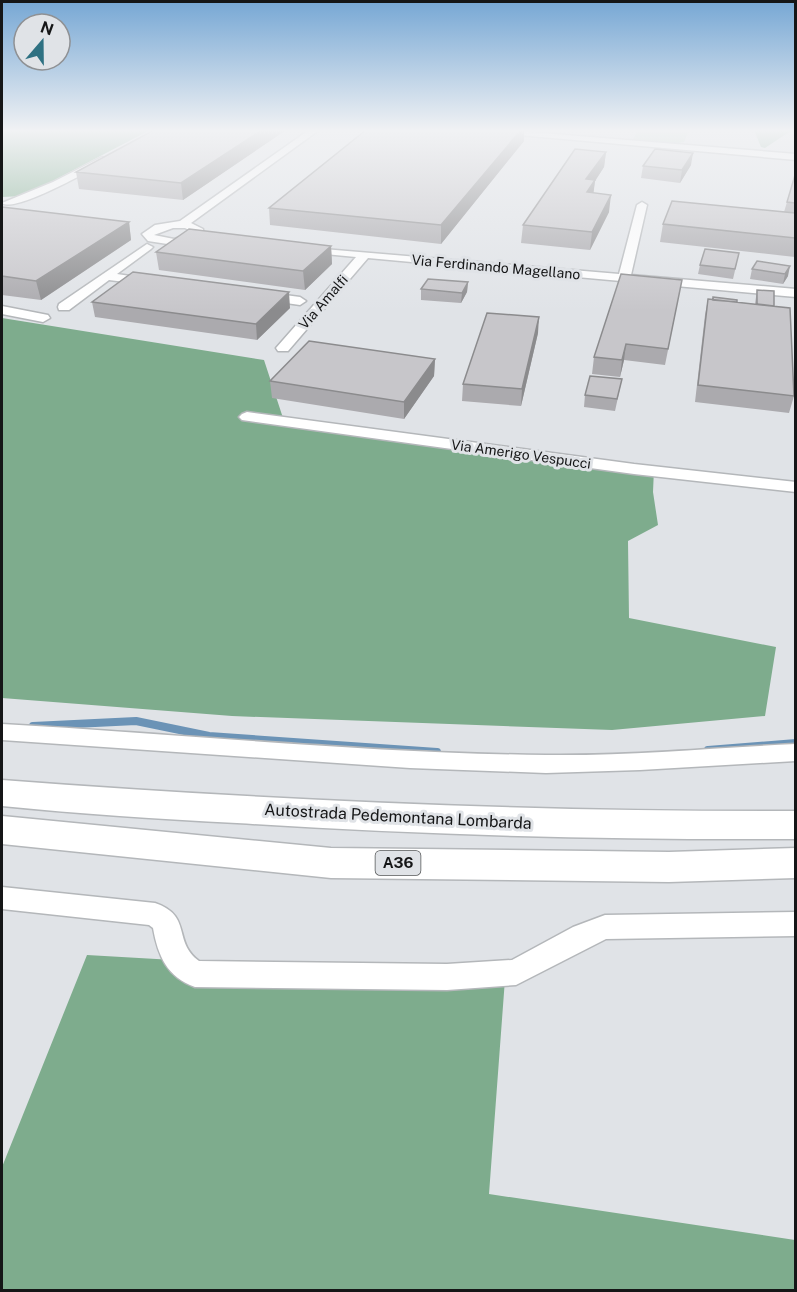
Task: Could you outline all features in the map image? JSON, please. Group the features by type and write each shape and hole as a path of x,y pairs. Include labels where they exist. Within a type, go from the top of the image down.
{"highway":[{"name":"Autostrada Pedemontana Lombarda","path":"2,793 336,815 653,827 795,825"},
{"name":"A36","path":"2,830 330,863 669,867 795,863"}],"street":[{"path":"4,203 39,190"},
{"path":"181,225 197,229 202,237 165,242 152,239 145,230 167,225 181,225 230,190"},
{"path":"4,203 17,206 18,209 13,214"},
{"path":"624,277 642,205"},
{"path":"64,306 147,248"},
{"name":"Via Ferdinando Magellano","path":"297,248 793,291"},
{"name":"Via Amalfi","path":"282,348 364,255"},
{"path":"106,276 170,285"},
{"path":"246,294 300,301"},
{"path":"2,310 43,318"},
{"name":"Via Amerigo Vespucci","path":"247,417 634,469 795,487"},
{"path":"2,732 455,761 547,764 622,764 795,752"},
{"path":"2,898 155,914 166,922 171,949 180,966 195,974 447,977 516,972 583,935 605,927 795,924"}],"green space":[{"path":"2,190 35,190 24,196 2,197"},
{"path":"2,318 264,360 283,418 654,469 653,492 658,525 628,541 629,618 776,647 765,716 612,730 232,716 2,698"},
{"path":"87,955 505,979 489,1194 795,1240 795,1290 2,1290 2,1167"}],"building":[{"path":"291,190 470,190 441,225 269,208"},
{"path":"547,190 588,190 587,192 611,195 592,232 523,225"},
{"path":"790,190 795,190 795,203 787,202"},
{"path":"672,201 795,213 795,238 663,224"},
{"path":"2,207 129,222 36,281 2,276"},
{"path":"189,229 331,246 303,271 156,252"},
{"path":"705,249 739,253 735,269 700,265"},
{"path":"757,261 790,266 785,274 752,269"},
{"path":"133,272 289,292 256,324 92,302"},
{"path":"621,274 682,280 668,349 626,344 622,360 594,357"},
{"path":"428,279 468,282 462,293 421,289"},
{"path":"757,290 774,291 774,306 757,304"},
{"path":"713,297 737,300 737,302 713,300"},
{"path":"708,299 790,308 794,396 698,385"},
{"path":"487,313 539,317 522,389 463,384"},
{"path":"309,341 435,359 404,402 270,381"},
{"path":"590,376 622,379 617,399 585,395"}],"waterway":[{"path":"33,726 136,721 209,736 437,752"},
{"path":"708,750 796,743"}]}
